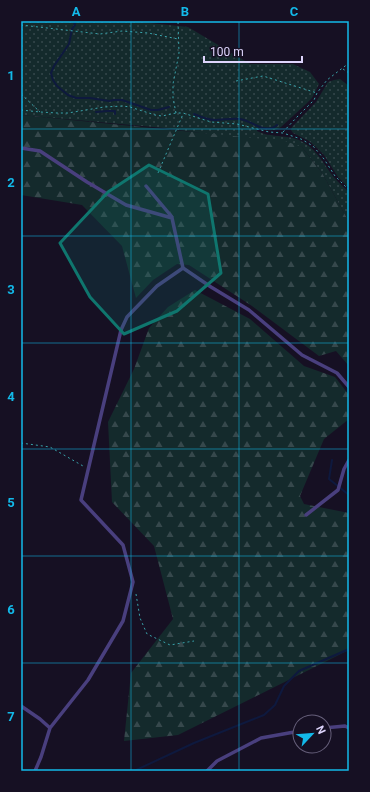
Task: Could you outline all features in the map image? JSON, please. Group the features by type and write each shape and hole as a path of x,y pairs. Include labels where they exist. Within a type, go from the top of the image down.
{"lane":[{"path":"21,148 40,152 126,205 172,218"},
{"path":"146,186 172,218 184,268 211,288 249,310 302,355 337,373 349,387"},
{"path":"35,771 50,728 88,680 123,621 133,582 123,545 81,500 121,330 127,317 157,286 184,268"},
{"path":"306,515 338,490 344,469 349,460"},
{"path":"21,706 50,728"},
{"path":"332,727 345,726 349,728"},
{"path":"207,771 218,761 261,738 292,732"}],"path":[{"path":"176,113 173,98 173,84 178,58 178,21"},
{"path":"21,25 100,34 122,32 148,33 178,39"},
{"path":"283,133 314,100 317,93 327,80 349,63"},
{"path":"342,68 349,73"},
{"path":"236,81 263,76 317,93"},
{"path":"21,94 40,112"},
{"path":"21,110 68,113 104,107 123,106 155,115 162,116 183,113 211,122 237,124 269,132 283,133 301,138 313,146 335,176 349,190"},
{"path":"158,173 183,113"},
{"path":"21,443 50,447 88,470"},
{"path":"133,582 140,618 148,634 170,644 194,641"}],"highlighted area":[{"path":"149,165 208,194 221,273 177,311 124,334 90,297 60,243 108,192"}],"green space":[{"path":"21,21 131,21 188,27 250,64 293,64 310,72 319,84 312,98 278,129 266,130 257,128 257,131 267,135 289,137 310,146 332,175 349,192 349,222 322,173 302,147 164,128 21,115"},
{"path":"340,79 349,86 349,188 338,177 324,155 317,148 309,141 293,133 291,130 292,127 316,102 328,82"},
{"path":"21,115 285,141 302,147 322,173 349,222 349,366 336,351 319,356 252,306 189,265 177,264 153,280 136,298 122,246 82,205 21,195"},
{"path":"195,290 250,319 304,366 335,377 349,395 349,419 324,439 300,496 304,504 349,513 349,650 178,735 124,741 131,673 173,619 154,546 112,502 108,422 134,369 149,328 168,307"}],"waterway":[{"path":"74,21 75,25 72,29 69,44 51,73 57,86 68,95 76,98 90,98 109,101 122,100 151,110 169,107"},
{"path":"96,112 115,111 115,114"},
{"path":"194,114 212,120 240,119 269,129 277,125"},
{"path":"332,460 329,479 349,495"},
{"path":"134,771 194,743 264,715 275,705 284,686 299,671 349,649"}]}
